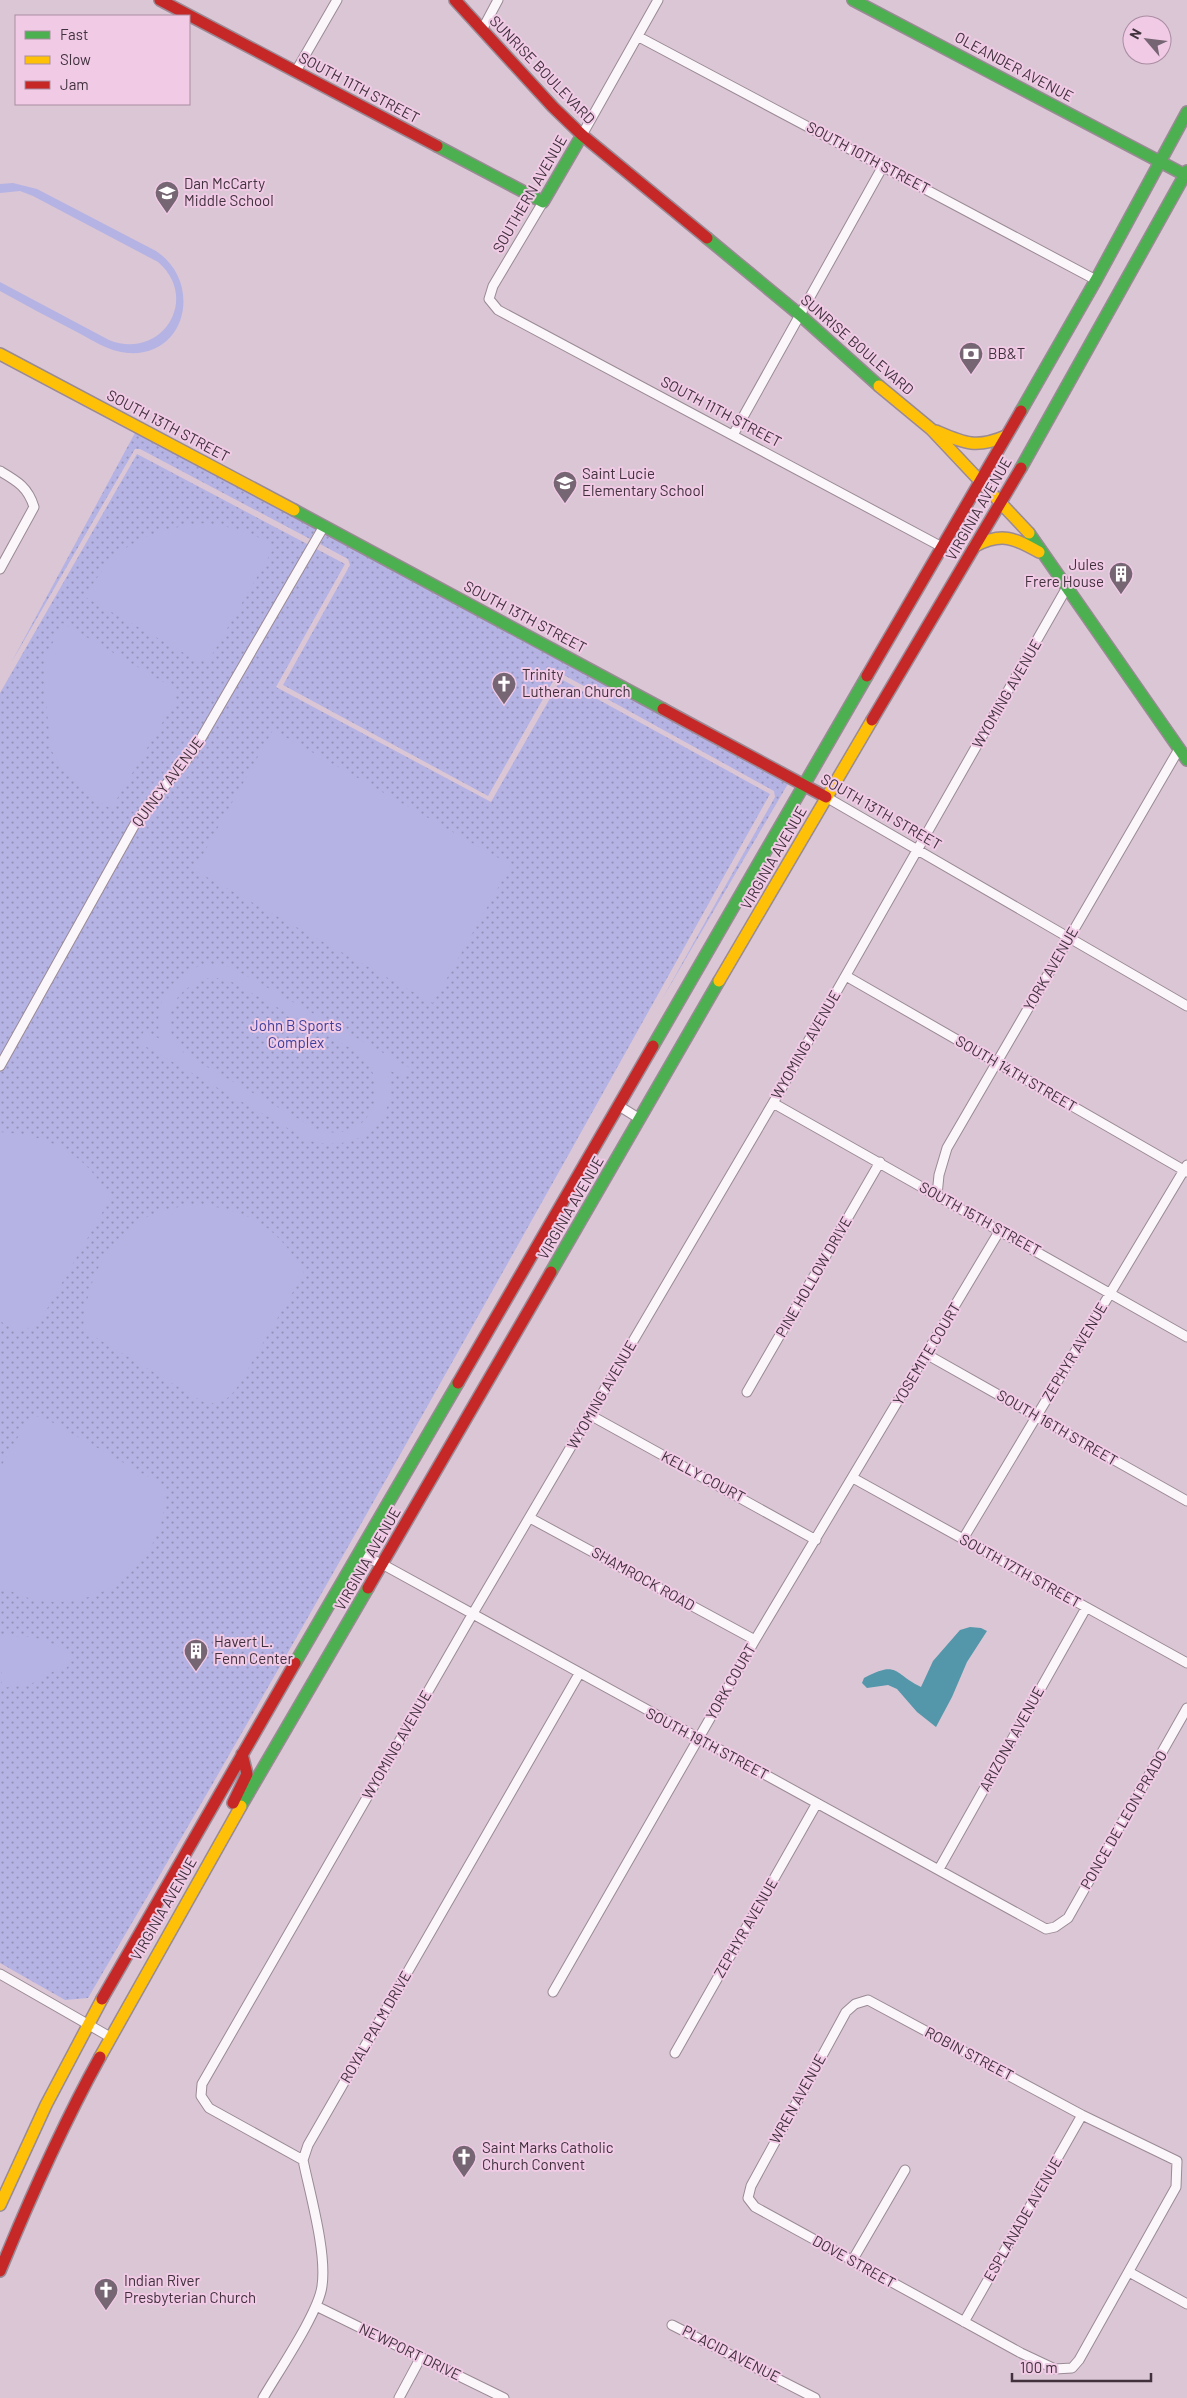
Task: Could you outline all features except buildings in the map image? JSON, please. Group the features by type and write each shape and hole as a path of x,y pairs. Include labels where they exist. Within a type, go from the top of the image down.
{"main road":[{"name":"SOUTH 11TH STREET","path":"160,0 173,3 296,71 543,202"},
{"name":"SUNRISE BOULEVARD","path":"455,0 553,107 582,135 800,315 895,400 931,428 1028,532 1187,760"},
{"name":"OLEANDER AVENUE","path":"853,0 1186,174"},
{"name":"VIRGINIA AVENUE","path":"0,2205 46,2105 88,2024 242,1754 1096,280 1187,112"},
{"name":"SOUTHERN AVENUE","path":"543,202 582,135"},
{"name":"VIRGINIA AVENUE","path":"0,2271 52,2150 110,2037 190,1894 826,797 1001,502 1097,335 1186,174"},
{"name":"SOUTH 13TH STREET","path":"0,354 324,526 826,797"},
{"path":"931,428 966,444 979,446 1006,436"},
{"path":"975,546 993,537 1000,536 1016,540 1042,554"},
{"path":"190,1894 247,1774 242,1754"}],"street":[{"path":"296,71 337,0"},
{"path":"482,30 498,0"},
{"name":"SOUTHERN AVENUE","path":"582,135 639,37 658,0"},
{"name":"SOUTH 10TH STREET","path":"639,37 1096,280"},
{"path":"733,435 883,166"},
{"name":"SOUTHERN AVENUE","path":"489,300 493,286 543,202"},
{"name":"SOUTH 11TH STREET","path":"489,300 498,310 942,547"},
{"path":"0,471 24,485 31,496 34,507 0,569"},
{"name":"QUINCY AVENUE","path":"0,1066 135,824 147,805 184,764 196,747 324,526"},
{"name":"WYOMING AVENUE","path":"303,2160 209,2108 201,2096 202,2084 472,1615 846,976 1066,589"},
{"name":"YORK AVENUE","path":"936,1195 939,1175 948,1148 1069,936 1179,749"},
{"name":"SOUTH 13TH STREET","path":"826,797 1187,1006"},
{"name":"SOUTH 14TH STREET","path":"846,976 1186,1169"},
{"name":"SOUTH 15TH STREET","path":"773,1102 1187,1337"},
{"path":"619,1106 640,1119"},
{"name":"PINE HOLLOW DRIVE","path":"748,1392 880,1162"},
{"name":"ZEPHYR AVENUE","path":"964,1540 1186,1169"},
{"name":"YOSEMITE COURT","path":"853,1478 1000,1230"},
{"name":"SOUTH 16TH STREET","path":"926,1354 1187,1501"},
{"name":"KELLY COURT","path":"590,1416 816,1540"},
{"name":"YORK COURT","path":"552,1992 755,1640 853,1478"},
{"name":"SOUTH 17TH STREET","path":"853,1478 1086,1608 1186,1660"},
{"name":"SHAMROCK ROAD","path":"530,1518 755,1640"},
{"name":"SOUTH 19TH STREET","path":"358,1554 382,1564 578,1674 1046,1929 1055,1927"},
{"name":"ARIZONA AVENUE","path":"939,1869 1086,1608"},
{"name":"ROYAL PALM DRIVE","path":"303,2160 308,2145 578,1674"},
{"name":"PONCE DE LEON PRADO","path":"1055,1927 1068,1918 1187,1708"},
{"name":"ZEPHYR AVENUE","path":"675,2053 817,1803"},
{"path":"0,1974 110,2037"},
{"name":"ROBIN STREET","path":"855,2004 868,2000 1082,2115 1176,2161 1178,2173 1176,2187 1129,2272"},
{"name":"WREN AVENUE","path":"748,2198 751,2186 846,2012 855,2004"},
{"name":"ESPLANADE AVENUE","path":"964,2322 1082,2115"},
{"path":"263,2398 316,2306 322,2287 323,2266 303,2160"},
{"path":"852,2261 905,2170"},
{"name":"DOVE STREET","path":"748,2198 755,2207 1021,2353 1055,2369 1072,2368 1079,2360 1129,2272"},
{"path":"1129,2272 1187,2304"},
{"name":"NEWPORT DRIVE","path":"316,2306 504,2398"},
{"name":"PLACID AVENUE","path":"672,2324 815,2398"},
{"path":"399,2398 421,2357"}],"green space":[{"path":"13,183 37,189 156,251 171,264 180,281 183,298 182,315 175,331 164,343 148,351 128,353 107,348 0,291 0,282 109,340 128,344 145,342 159,334 169,323 175,308 176,293 170,277 158,262 33,196 20,191 0,193 0,184"},
{"path":"136,431 317,527 310,539 140,449 135,449 11,663"},
{"name":"John B Sports Complex","path":"137,454 345,564 276,687 491,802 561,679 770,794 262,1699 88,1998 65,2000 0,1963 0,693"},
{"path":"200,523 239,530 257,536 275,546 209,660 198,661 85,597 96,579 108,565 132,544 162,531"},
{"path":"327,532 789,782 661,1001 775,797 774,791 562,674 556,676 488,796 283,685 350,565 348,559 320,544"},
{"path":"62,623 174,688 177,693 174,703 111,809 88,795 64,770 51,750 44,683 45,659"},
{"path":"273,730 511,865 433,1003 194,870"},
{"path":"199,966 227,966 410,1068 404,1078 387,1069 390,1088 388,1104 382,1118 360,1138 345,1143 328,1144 310,1141 138,1042 144,1031 160,1039 158,1026 161,1004 171,986 188,972","holes":["209,978 220,978 232,982 359,1053 370,1067 375,1082 376,1097 372,1110 363,1121 351,1129 336,1132 318,1130 186,1055 176,1044 171,1032 169,1020 171,1009 176,999 196,983"]},
{"path":"0,1132 35,1137 65,1149 90,1170 101,1183 110,1199 43,1316 26,1330 13,1329 0,1321"},
{"path":"191,1204 228,1210 258,1222 283,1243 294,1256 304,1273 238,1386 228,1398 216,1403 205,1403 83,1330 88,1296 93,1280 108,1251 119,1238 147,1217"},
{"path":"41,1416 163,1485 164,1510 157,1535 149,1550 136,1568 119,1582 101,1592 82,1599 61,1602 40,1601 20,1595 0,1585 0,1468 29,1418"},
{"path":"0,1636 38,1638 54,1644 71,1655 70,1663 65,1670 54,1671 31,1684 2,1688"}],"shaded area":[{"path":"970,1627 981,1628 987,1631 967,1662 952,1697 936,1727 917,1712 897,1689 888,1685 867,1688 862,1683 864,1678 890,1669 895,1670 921,1687 933,1661 960,1630"}],"traffic: fast":[{"path":"853,0 1187,176"},
{"path":"1021,411 1096,280 1187,112"},
{"path":"437,146 543,202 582,135"},
{"path":"1021,468 1187,171"},
{"path":"707,238 800,315 879,386"},
{"path":"294,510 663,709"},
{"path":"1029,533 1187,760"},
{"path":"653,1046 867,676"},
{"path":"551,1272 719,981"},
{"path":"295,1663 458,1383"},
{"path":"241,1806 368,1588"}],"traffic: slow":[{"path":"0,354 294,510"},
{"path":"879,386 931,429 1029,533"},
{"path":"936,431 970,443 986,442 1006,436"},
{"path":"975,546 993,539 1008,538 1039,552"},
{"path":"719,981 872,720"},
{"path":"100,2057 241,1806"},
{"path":"0,2205 46,2105 102,1999"}],"traffic: jam":[{"path":"160,0 188,15"},
{"path":"455,0 553,107 582,135 707,238"},
{"path":"190,16 437,146"},
{"path":"867,676 1021,411"},
{"path":"872,720 1021,468"},
{"path":"663,709 826,797"},
{"path":"458,1383 653,1046"},
{"path":"368,1588 551,1272"},
{"path":"102,1999 295,1663"},
{"path":"233,1803 247,1774 242,1754"},
{"path":"0,2271 47,2163 100,2057"}],"place":[{"name":"Dan McCarty Middle School","path":"167,214"},
{"name":"BB&T","path":"971,375"},
{"name":"Saint Lucie Elementary School","path":"565,504"},
{"name":"Jules Frere House","path":"1121,595"},
{"name":"Trinity Lutheran Church","path":"504,705"},
{"name":"Havert L. Fenn Center","path":"196,1672"},
{"name":"Saint Marks Catholic Church Convent","path":"464,2178"},
{"name":"Indian River Presbyterian Church","path":"106,2311"}]}
